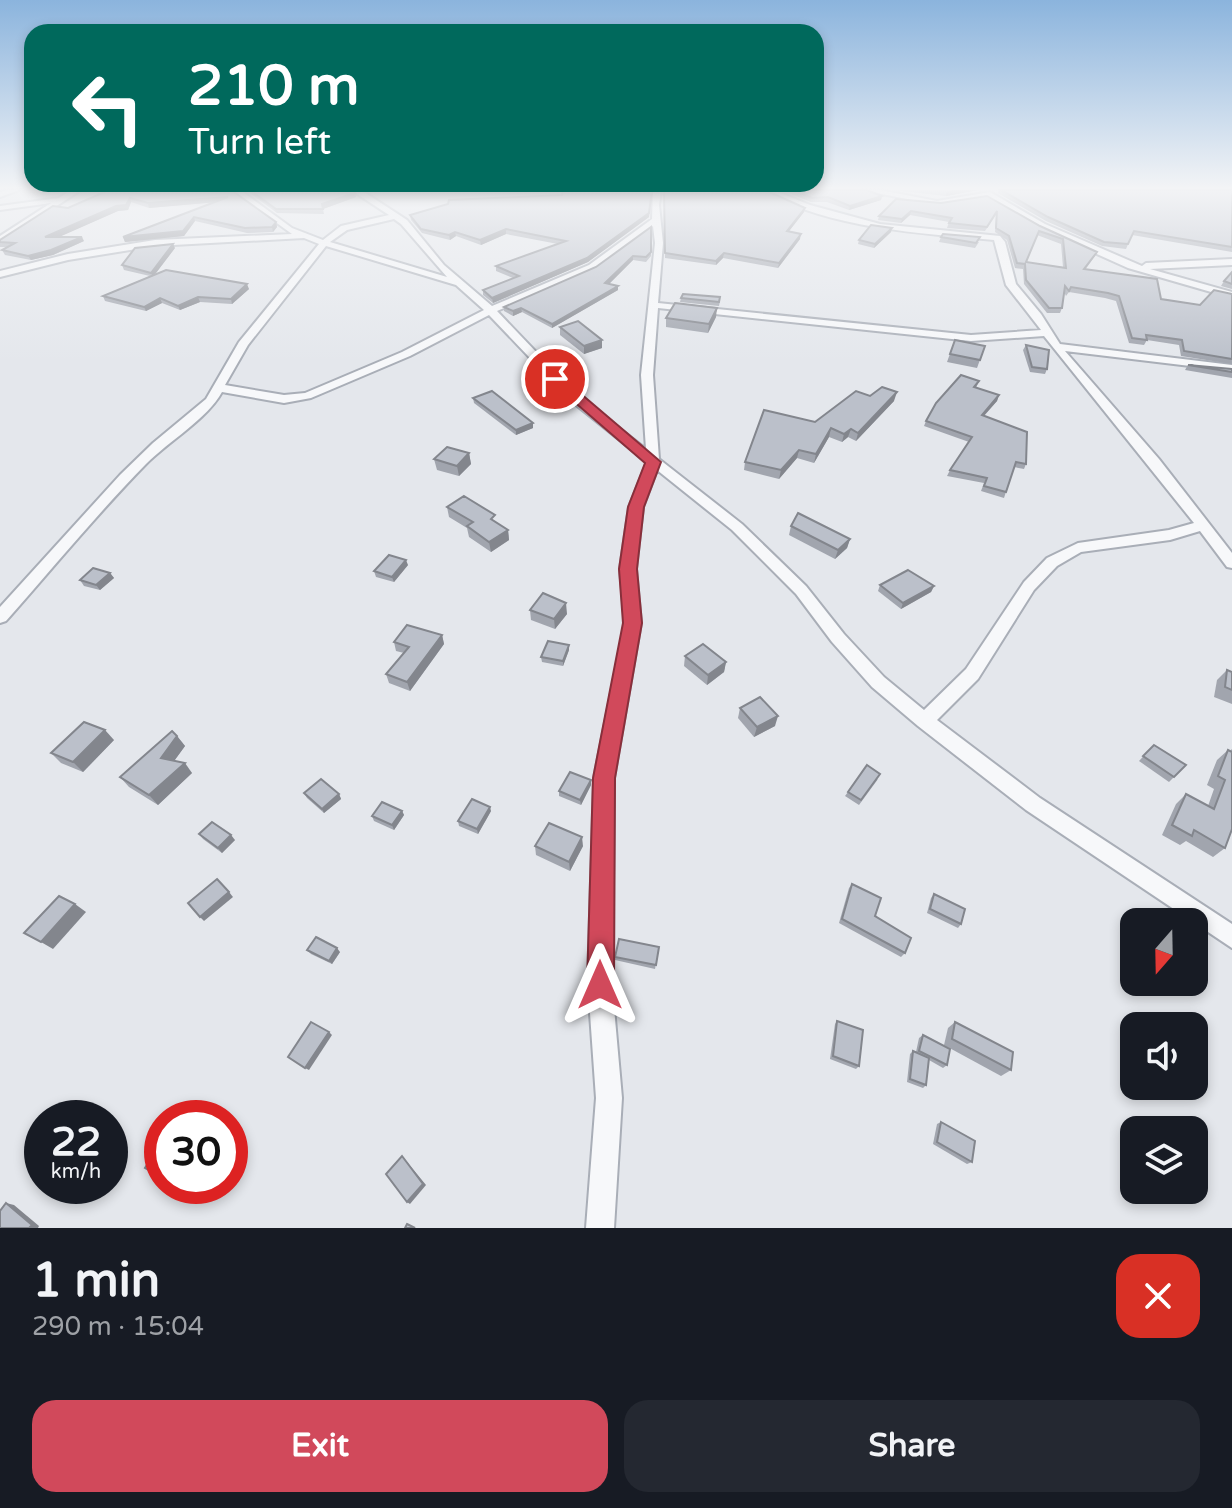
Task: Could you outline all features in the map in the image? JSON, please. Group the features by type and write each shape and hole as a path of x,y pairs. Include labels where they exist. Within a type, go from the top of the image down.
{"street":[{"path":"0,274 129,247"},
{"path":"0,617 125,478 157,446 199,413 220,388 243,344 321,247"},
{"path":"339,247 457,282"},
{"path":"425,247 575,399 737,527 801,590 838,638 878,682 1033,804 1232,937"},
{"path":"220,388 284,399 307,396 406,354 489,311 592,267 619,247"},
{"path":"600,1228 609,1098 600,985 604,778 633,623 628,569 636,507 653,462 647,375 659,247"},
{"path":"1002,247 1011,285 1037,316 1056,347 1232,563"},
{"path":"1089,247 1131,266 1232,295"},
{"path":"1131,266 1232,262"},
{"path":"653,305 971,338 1046,333"},
{"path":"1056,347 1232,368"},
{"path":"924,721 972,674 1029,586 1052,562 1078,548 1170,535 1203,525"}],"building":[{"path":"7,247 57,247 28,256 2,250"},
{"path":"170,247 151,273 122,265 135,248"},
{"path":"548,247 602,247 587,258 492,298 483,290 519,276 496,266"},
{"path":"623,247 651,247 646,257 633,256 605,283 618,286 552,324 521,308 513,311 504,307 596,267"},
{"path":"665,247 791,247 779,263 724,253 716,261 665,253"},
{"path":"1012,247 1032,247 1026,262 1066,268 1064,247 1087,247 1097,252 1084,269 1157,279 1161,299 1200,305 1214,290 1232,294 1232,359 1184,351 1182,340 1146,335 1147,340 1132,338 1119,296 1071,287 1069,291 1065,286 1062,308 1049,308 1026,280 1025,264 1017,263"},
{"path":"166,270 247,284 231,299 198,297 178,306 160,298 144,307 103,296"},
{"path":"1232,272 1232,284 1224,281"},
{"path":"683,294 720,297 719,302 681,298"},
{"path":"675,303 717,308 709,324 666,318"},
{"path":"578,321 602,340 584,346 560,327"},
{"path":"955,340 985,346 980,360 950,354"},
{"path":"1026,345 1049,350 1047,369 1032,367"},
{"path":"1188,365 1232,369 1232,372"},
{"path":"961,375 979,381 974,387 999,395 982,415 1027,432 1026,464 1016,462 1006,492 984,486 987,478 950,470 972,437 926,421 936,403"},
{"path":"882,387 897,392 858,433 851,429 844,434 831,428 816,454 799,450 781,470 745,462 764,410 815,422 856,391 870,396"},
{"path":"492,391 533,423 516,430 473,398"},
{"path":"447,447 469,453 457,466 434,459"},
{"path":"464,496 495,515 491,519 508,530 489,542 467,526 473,522 447,507"},
{"path":"798,513 850,539 838,550 791,526"},
{"path":"389,555 406,560 392,577 374,571"},
{"path":"93,568 110,573 96,585 80,580"},
{"path":"908,570 934,586 903,603 880,585"},
{"path":"543,593 566,603 554,619 530,610"},
{"path":"407,625 442,635 407,682 386,674 409,647 394,642"},
{"path":"548,641 569,645 563,661 541,657"},
{"path":"703,644 726,662 708,675 685,656"},
{"path":"1227,670 1232,672 1232,690 1225,687"},
{"path":"760,697 778,716 757,727 740,708"},
{"path":"84,722 105,730 73,762 51,753"},
{"path":"172,731 177,736 161,758 185,763 149,795 120,777"},
{"path":"1154,745 1186,765 1174,777 1143,756"},
{"path":"1228,750 1232,752 1232,829 1225,848 1194,830 1192,836 1172,825 1186,794 1214,809 1225,780 1218,776"},
{"path":"867,765 880,774 861,800 848,792"},
{"path":"570,772 591,780 580,800 559,791"},
{"path":"321,779 339,794 322,809 304,793"},
{"path":"472,799 490,807 477,829 458,821"},
{"path":"382,802 402,811 392,825 372,816"},
{"path":"212,822 231,835 218,848 199,834"},
{"path":"549,823 582,837 569,862 535,846"},
{"path":"217,879 229,892 200,917 188,903"},
{"path":"852,884 881,898 875,916 911,938 905,953 842,919"},
{"path":"934,894 965,909 961,924 930,909"},
{"path":"59,896 75,904 41,942 24,933"},
{"path":"316,937 337,948 329,961 307,950"},
{"path":"619,939 659,947 656,965 615,957"},
{"path":"837,1021 863,1030 859,1066 833,1056"},
{"path":"311,1022 329,1032 305,1068 288,1057"},
{"path":"955,1022 1013,1052 1011,1070 952,1039"},
{"path":"923,1035 950,1049 947,1065 919,1051"},
{"path":"913,1051 929,1058 926,1085 910,1079"},
{"path":"941,1122 975,1141 972,1162 937,1142"},
{"path":"402,1156 423,1184 407,1202 386,1174"},
{"path":"6,1203 32,1225 29,1228 0,1228 0,1211"}],"route":[{"path":"555,379 653,462 636,507 628,569 633,623 613,713 604,778 600,985"}]}
